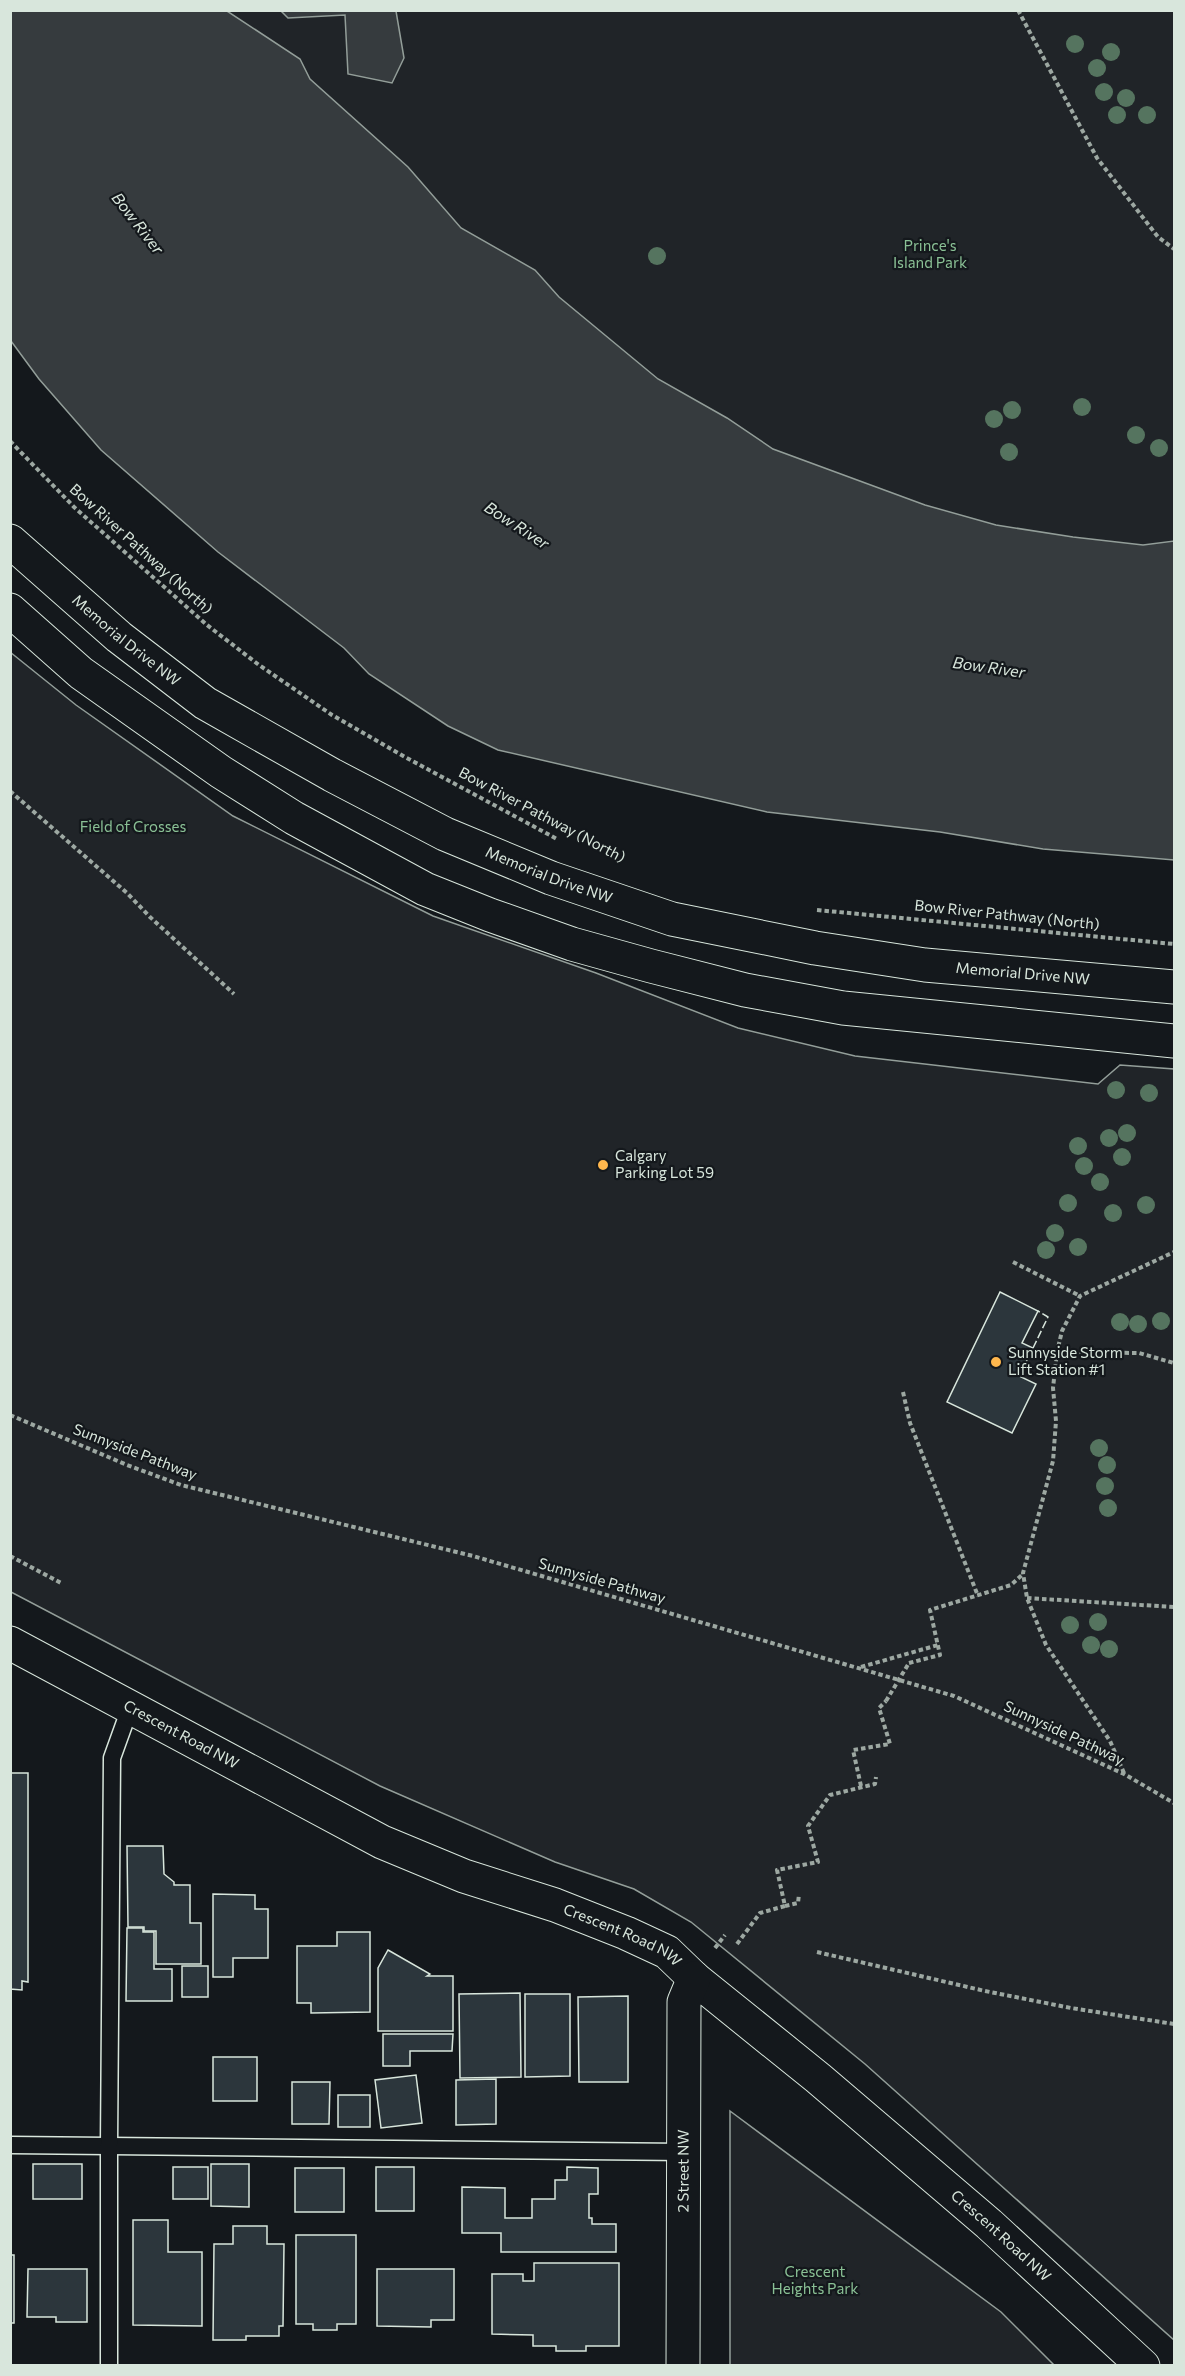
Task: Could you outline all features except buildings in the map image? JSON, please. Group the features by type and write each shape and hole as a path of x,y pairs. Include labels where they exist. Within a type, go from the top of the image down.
{"main road":[{"name":"Memorial Drive NW","path":"10,540 119,637 205,703 332,775 445,834 551,878 672,919 815,948 926,965 1174,987"},
{"path":"10,610 81,673 230,778 294,818 425,889 490,915 572,944 745,990 843,1008 1174,1041"},
{"name":"Crescent Road NW","path":"10,1643 382,1842 464,1876 555,1905 702,1966 818,2078 980,2217 1143,2366"},
{"name":"2 Street NW","path":"684,2366 684,2002 702,1966"}],"lane":[{"path":"109,2366 112,1758 130,1708"},
{"path":"10,2145 685,2152"}],"path":[{"path":"1018,10 1097,158 1158,237 1174,249"},
{"name":"Bow River Pathway (North)","path":"10,441 74,507 207,625 259,665 353,727 559,840"},
{"path":"10,791 127,893 234,994"},
{"name":"Bow River Pathway (North)","path":"815,910 1174,944"},
{"path":"1124,1774 1110,1741 1046,1645 1027,1599 1023,1573 1053,1461 1056,1421 1053,1388 1062,1331 1080,1296 1174,1252"},
{"path":"1012,1262 1080,1296"},
{"path":"1057,1352 1139,1353 1174,1363"},
{"path":"903,1392 910,1423 978,1596"},
{"name":"Sunnyside Pathway","path":"10,1415 127,1465 181,1485 473,1556 954,1696 1124,1774 1174,1803"},
{"path":"10,1556 63,1584"},
{"path":"861,1786 853,1750 890,1744 879,1708 886,1701 909,1663 940,1655 930,1610 973,1599 1011,1585 1023,1573"},
{"path":"1027,1599 1174,1606"},
{"path":"859,1668 938,1645"},
{"path":"785,1906 777,1870 818,1862 808,1826 830,1795 875,1784 876,1777"},
{"path":"737,1944 760,1913 798,1903 799,1894"},
{"path":"702,1966 725,1935"},
{"path":"817,1952 996,1993 1174,2024"}],"green space":[{"name":"Prince's Island Park","path":"207,11 1174,11 1174,561 993,535 764,456 507,286"},
{"name":"Field of Crosses","path":"10,652 76,705 233,816 433,916 596,973 738,1028 855,1056 1098,1084 1120,1065 1174,1069 1174,2340 865,2064 691,1922 634,1889 555,1862 380,1786 11,1592"},
{"name":"Crescent Heights Park","path":"730,2111 1001,2312 1054,2365 730,2365"}],"water":[{"name":"Bow River","path":"11,10 227,11 300,59 310,79 408,167 461,228 535,270 559,297 658,379 727,418 773,449 925,505 996,525 1143,545 1174,541 1174,860 1043,849 940,832 767,812 498,750 448,726 369,674 344,648 218,552 101,450 39,379 11,341"},
{"path":"281,11 396,11 404,58 392,83 348,74 345,15 288,18"}],"fence":[{"path":"1033,1348 1048,1317 1038,1311"}],"place":[{"name":"Calgary Parking Lot 59","path":"603,1165"},
{"name":"Sunnyside Storm Lift Station #1","path":"996,1362"}]}
